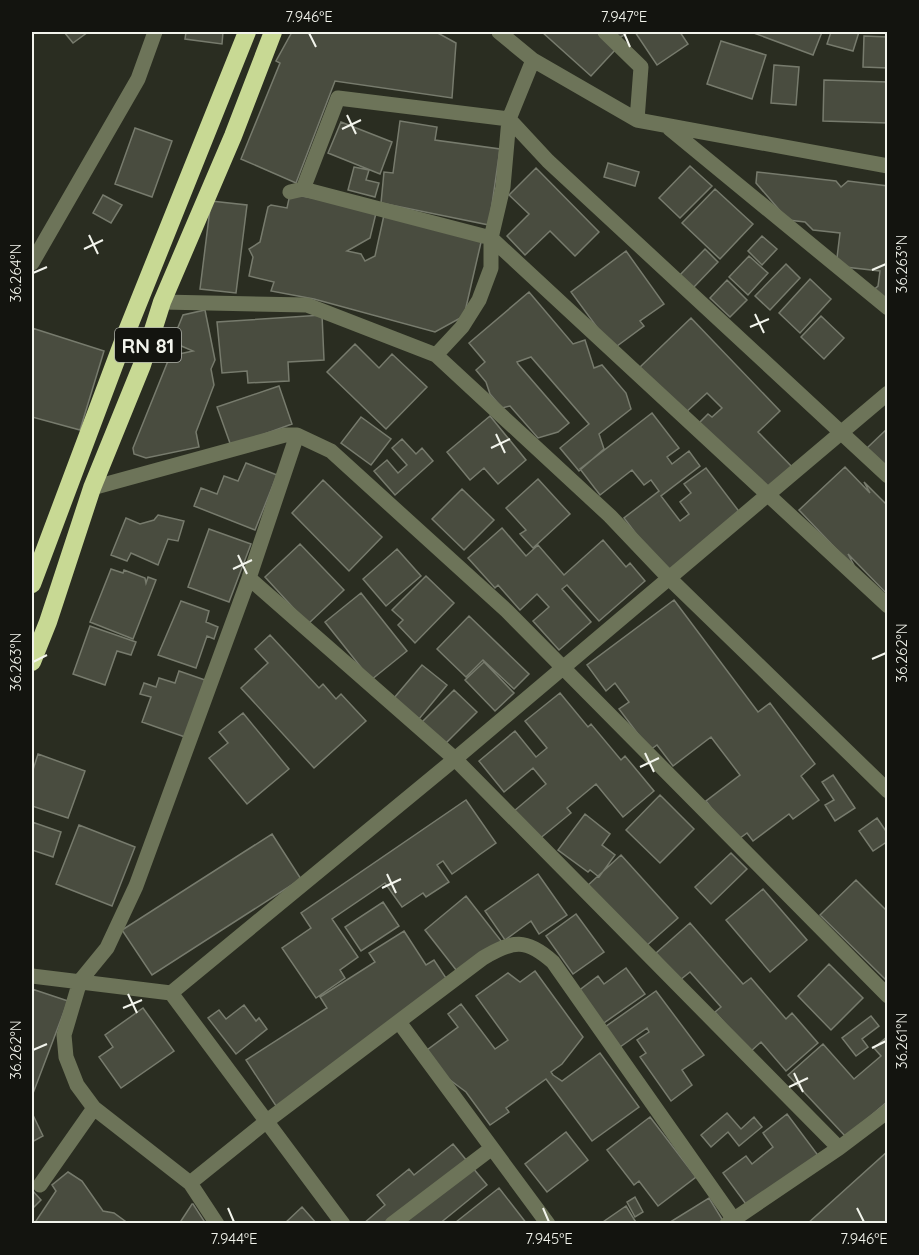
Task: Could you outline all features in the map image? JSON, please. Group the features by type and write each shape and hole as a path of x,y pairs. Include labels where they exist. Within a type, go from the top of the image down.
{"highway":[{"name":"RN 81","path":"32,584 127,331 247,32"},
{"name":"RN 81","path":"32,662 48,622 92,488 142,365 162,302 233,136 273,32"}],"street":[{"path":"32,263 138,80 155,32"},
{"path":"499,32 533,60 637,120 888,166"},
{"path":"605,32 641,68 637,120"},
{"path":"436,355 462,327 479,300 491,268 491,238 503,187 509,119 533,60"},
{"path":"888,476 548,161 509,119 338,98 297,191 491,238 765,495 888,606"},
{"path":"668,127 888,308"},
{"path":"162,302 307,304 436,355 610,516 669,578 888,791"},
{"path":"171,993 455,759 888,393"},
{"path":"217,1224 190,1184 94,1108 77,1084 66,1057 64,1035 80,981 107,948 136,886 249,578 297,435"},
{"path":"92,488 258,441 297,435 331,451 507,611 888,996"},
{"path":"249,578 455,759 839,1148"},
{"path":"190,1184 267,1121 501,947 518,943 531,945 553,962 732,1222 839,1148 888,1110"},
{"path":"32,976 171,993 343,1224"},
{"path":"399,1022 548,1224"},
{"path":"40,1185 94,1108"},
{"path":"392,1224 492,1148"}],"building":[{"path":"64,32 88,32 73,43"},
{"path":"186,32 223,32 222,44 185,39"},
{"path":"292,32 436,32 456,43 452,98 335,81 296,183 241,159 280,63 276,61"},
{"path":"542,32 597,32 616,49 591,76"},
{"path":"610,32 629,32 616,40"},
{"path":"635,32 680,32 688,44 657,65"},
{"path":"751,32 822,32 813,55"},
{"path":"831,32 859,32 853,51 827,44"},
{"path":"864,36 888,37 888,68 863,67"},
{"path":"721,41 766,55 752,99 707,84"},
{"path":"774,65 799,67 796,105 771,103"},
{"path":"824,80 888,82 888,123 823,121"},
{"path":"400,121 437,127 435,140 500,149 489,225 381,203 384,172 393,173"},
{"path":"341,122 392,142 380,174 328,153"},
{"path":"135,128 172,141 152,197 115,184"},
{"path":"608,163 639,172 635,186 604,177"},
{"path":"690,166 712,186 680,218 659,198"},
{"path":"354,167 369,170 366,180 379,183 375,197 348,190"},
{"path":"536,168 599,232 575,256 550,231 525,255 507,236 529,214 509,195"},
{"path":"757,172 836,181 841,187 848,181 888,186 888,308 870,293 878,286 880,271 836,266 840,233 813,230 805,222 788,220 756,183"},
{"path":"715,189 753,224 720,259 682,223"},
{"path":"290,194 377,209 370,238 347,251 361,254 365,261 375,256 384,215 482,238 464,316 435,332 314,299 271,291 274,282 249,276 253,257 249,249 260,242 268,207 271,205 287,208"},
{"path":"103,195 122,205 111,223 93,213"},
{"path":"211,201 247,205 236,293 200,289"},
{"path":"762,236 777,249 762,265 748,251"},
{"path":"705,249 718,262 692,289 678,277"},
{"path":"626,251 664,304 640,321 644,326 613,349 571,292"},
{"path":"749,256 768,273 748,295 729,277"},
{"path":"786,264 800,278 770,310 755,296"},
{"path":"810,279 831,299 800,333 779,313"},
{"path":"727,280 747,300 730,317 710,298"},
{"path":"529,292 573,344 585,340 594,368 602,365 626,393 631,409 599,434 604,449 579,471 560,448 589,424 531,357 517,362 569,423 558,432 538,438 510,406 502,408 490,394 486,382 476,370 485,362 469,343"},
{"path":"205,310 215,360 211,369 214,385 196,432 199,447 146,458 134,454 133,448 170,356 193,351 172,342 183,315"},
{"path":"322,315 324,360 288,362 289,381 248,383 247,371 222,373 217,322"},
{"path":"821,316 844,338 824,359 801,337"},
{"path":"691,318 780,411 758,432 797,472 771,498 699,423 708,414 712,417 722,408 707,393 684,414 639,368"},
{"path":"32,328 104,351 80,430 32,417"},
{"path":"355,344 379,368 392,354 427,387 386,429 327,372"},
{"path":"279,386 292,424 231,446 217,407"},
{"path":"652,413 679,448 667,457 672,464 689,451 700,466 661,496 680,521 689,514 680,502 691,493 684,484 706,468 744,518 668,576 624,518 659,491 651,480 644,485 632,470 600,495 580,469"},
{"path":"490,416 526,460 498,484 484,468 470,480 447,452"},
{"path":"361,417 391,439 371,465 341,443"},
{"path":"888,428 888,468 867,448"},
{"path":"402,439 416,454 422,448 433,461 395,495 374,471 387,460 398,473 407,465 392,448"},
{"path":"246,463 277,475 255,530 194,506 201,488 217,494 224,476 238,481"},
{"path":"845,467 870,493 864,482 888,506 888,595 848,554 857,571 799,510"},
{"path":"538,479 570,514 533,548 520,534 526,530 506,508"},
{"path":"323,480 382,537 349,571 292,513"},
{"path":"462,489 494,520 464,550 432,519"},
{"path":"158,515 184,521 178,541 168,539 158,565 131,553 127,561 111,555 126,518 140,524 154,520"},
{"path":"502,528 526,556 538,545 564,575 603,540 626,567 630,563 645,581 599,621 567,585 562,589 591,622 559,650 533,621 549,607 537,594 520,610 498,585 495,588 468,558"},
{"path":"209,529 251,544 229,602 188,587"},
{"path":"300,544 344,590 308,624 265,577"},
{"path":"397,549 421,576 386,606 363,579"},
{"path":"111,569 123,573 124,570 145,578 146,583 148,577 156,580 133,639 90,622"},
{"path":"426,576 454,603 415,643 398,625 403,620 392,610"},
{"path":"361,593 407,651 371,680 325,622"},
{"path":"674,600 758,712 770,703 815,764 801,776 819,800 793,819 789,814 753,841 747,833 736,841 706,801 740,775 711,737 673,766 657,745 650,750 619,709 629,702 615,683 606,691 587,665"},
{"path":"181,601 209,611 206,622 218,627 214,639 207,636 196,668 158,655"},
{"path":"469,616 529,674 514,689 483,660 466,677 437,649"},
{"path":"90,626 136,642 131,655 117,651 105,685 73,674"},
{"path":"270,635 319,688 323,684 336,699 341,694 366,721 314,768 241,688 268,663 255,649"},
{"path":"484,662 514,693 495,711 465,680"},
{"path":"422,665 447,685 419,719 394,698"},
{"path":"179,671 205,680 185,737 142,722 151,697 140,694 144,683 156,687 159,678 175,683"},
{"path":"454,690 477,712 445,744 422,722"},
{"path":"560,693 588,727 591,724 621,760 625,756 654,791 623,817 596,784 567,808 571,813 538,840 514,811 546,784 533,768 504,792 479,761 515,731 536,757 547,748 525,721"},
{"path":"243,713 289,769 247,804 209,758 228,743 219,732"},
{"path":"38,754 85,771 68,818 32,806 32,773"},
{"path":"833,775 855,808 835,821 825,805 834,800 822,782"},
{"path":"660,795 694,829 660,863 626,830"},
{"path":"466,800 496,843 452,874 443,861 437,865 449,882 426,897 423,893 402,907 385,883 332,919 358,957 340,970 345,978 316,998 282,948 311,928 301,913"},
{"path":"585,814 610,834 602,845 615,855 599,877 590,870 588,872 558,850"},
{"path":"877,818 888,834 888,841 873,851 859,831"},
{"path":"32,822 61,832 53,857 32,850"},
{"path":"79,825 135,847 112,906 56,884"},
{"path":"272,834 301,879 152,975 122,930"},
{"path":"731,853 747,869 711,904 695,887"},
{"path":"621,855 678,918 645,947 586,887"},
{"path":"538,874 567,915 539,934 531,921 505,940 485,911"},
{"path":"856,880 888,912 888,982 820,915"},
{"path":"763,889 807,940 770,972 726,920"},
{"path":"466,896 502,942 460,975 425,930"},
{"path":"383,902 399,926 361,951 345,927"},
{"path":"576,914 604,952 573,974 546,936"},
{"path":"690,923 743,984 751,978 786,1019 792,1013 818,1043 786,1071 761,1042 750,1052 715,1012 721,1007 690,972 680,980 656,953"},
{"path":"404,931 426,965 434,960 446,978 278,1109 246,1060 327,1008 320,997 375,962 369,953"},
{"path":"829,964 863,998 831,1030 798,996"},
{"path":"626,968 645,994 601,1025 577,992 598,976 604,984"},
{"path":"535,971 583,1037 562,1064 551,1072 553,1075 562,1081 600,1053 639,1107 592,1141 546,1079 506,1108 509,1112 490,1125 466,1092 446,1077 427,1050 458,1027 448,1014 461,1004 495,1049 508,1040 476,996 508,973 520,982"},
{"path":"32,989 68,1001 32,1096"},
{"path":"656,991 704,1055 682,1070 692,1085 671,1101 640,1057 646,1053 637,1040 649,1032 647,1028 620,1047 605,1027"},
{"path":"244,1005 256,1021 259,1018 267,1029 236,1054 208,1018 219,1010 226,1019"},
{"path":"143,1008 174,1051 121,1088 99,1057 113,1047 105,1035"},
{"path":"871,1016 879,1026 862,1039 868,1047 856,1056 842,1038"},
{"path":"888,1036 888,1101 846,1137 788,1075 823,1044 854,1079 881,1056 874,1048"},
{"path":"32,1113 43,1136 32,1142"},
{"path":"727,1113 741,1129 754,1117 762,1127 739,1146 728,1132 711,1147 701,1135"},
{"path":"787,1114 820,1158 751,1211 723,1173 746,1156 752,1164 773,1147 763,1133"},
{"path":"650,1117 696,1177 658,1206 639,1181 634,1185 607,1150"},
{"path":"566,1132 588,1160 547,1192 525,1164"},
{"path":"453,1144 487,1185 439,1224 363,1224 385,1205 377,1195 409,1169 414,1175"},
{"path":"888,1151 888,1224 807,1224"},
{"path":"68,1172 82,1181 103,1211 114,1213 129,1224 34,1224 56,1191 52,1185"},
{"path":"499,1188 527,1224 458,1224 456,1222"},
{"path":"32,1190 41,1200 32,1209"},
{"path":"635,1197 643,1212 635,1217 627,1202"},
{"path":"709,1198 725,1224 667,1224"},
{"path":"193,1204 206,1224 179,1224"},
{"path":"626,1206 637,1224 600,1224"},
{"path":"302,1207 317,1224 284,1224"}]}
